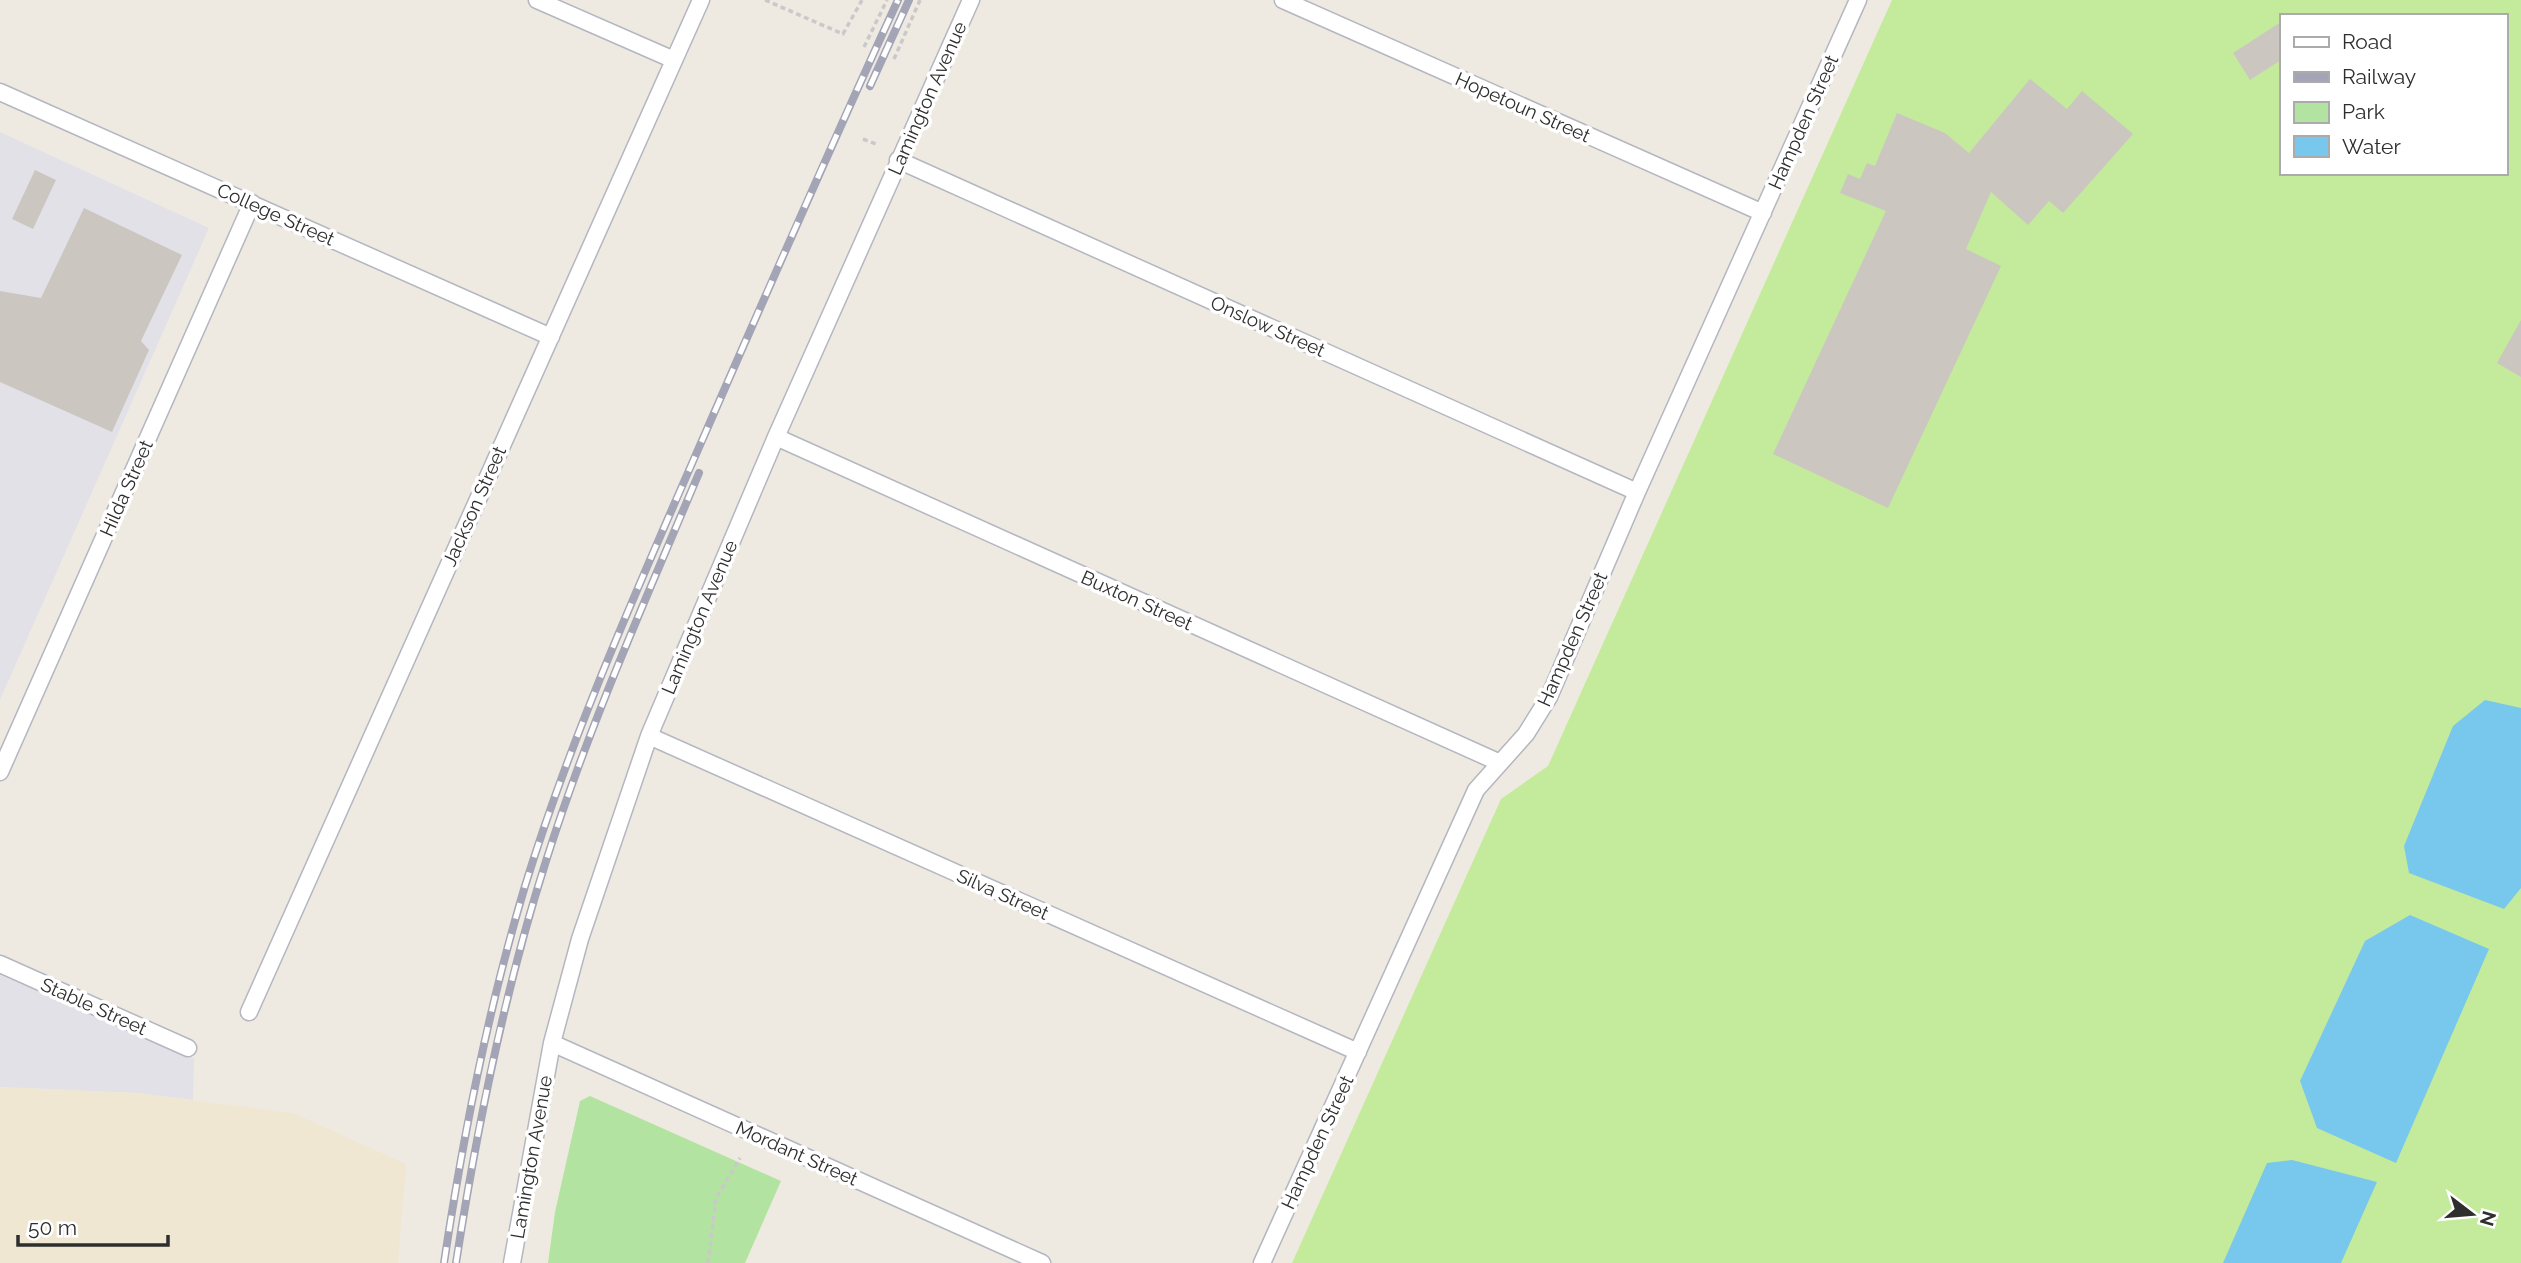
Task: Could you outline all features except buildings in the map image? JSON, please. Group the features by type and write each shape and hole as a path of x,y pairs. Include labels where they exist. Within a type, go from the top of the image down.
{"street":[{"path":"537,0 674,60"},
{"name":"Jackson Street","path":"248,1012 701,0"},
{"name":"Lamington Avenue","path":"512,1263 552,1043 580,939 649,736 776,437 971,0"},
{"name":"Hopetoun Street","path":"1283,0 1763,213"},
{"name":"Hampden Street","path":"1262,1263 1475,790 1526,734 1549,697 1637,492 1857,0"},
{"name":"College Street","path":"0,92 551,337"},
{"name":"Onslow Street","path":"898,160 1637,492"},
{"name":"Hilda Street","path":"0,772 252,203"},
{"name":"Buxton Street","path":"776,437 1498,762"},
{"name":"Silva Street","path":"649,736 1358,1052"},
{"name":"Stable Street","path":"0,964 188,1048"},
{"name":"Mordant Street","path":"552,1043 1042,1263"}],"path":[{"path":"765,0 843,34 862,0"},
{"path":"864,47 887,0"},
{"path":"894,59 920,0"},
{"path":"863,139 876,144"},
{"path":"708,1263 716,1198 740,1158"}],"shaded area":[{"path":"0,132 209,228 0,700"},
{"path":"0,975 194,1058 193,1100 136,1093 0,1087"},
{"path":"0,1087 136,1093 293,1113 406,1164 398,1263 0,1263"}],"green space":[{"path":"1892,0 2521,0 2521,1263 1292,1263 1501,799 1548,766"},
{"path":"590,1096 781,1181 745,1263 548,1263 555,1212 580,1101"}],"water":[{"path":"2485,700 2521,708 2521,888 2504,909 2409,873 2404,846 2453,726"},
{"path":"2410,915 2489,949 2396,1163 2317,1128 2300,1081 2365,941"},
{"path":"2292,1160 2377,1182 2341,1263 2223,1263 2267,1163"}],"railway":[{"path":"444,1263 459,1168 488,1026 512,932 543,830 583,721 650,559 898,0"},
{"path":"870,86 909,0"},
{"path":"456,1263 493,1060 517,960 546,861 580,762 699,473"}]}
